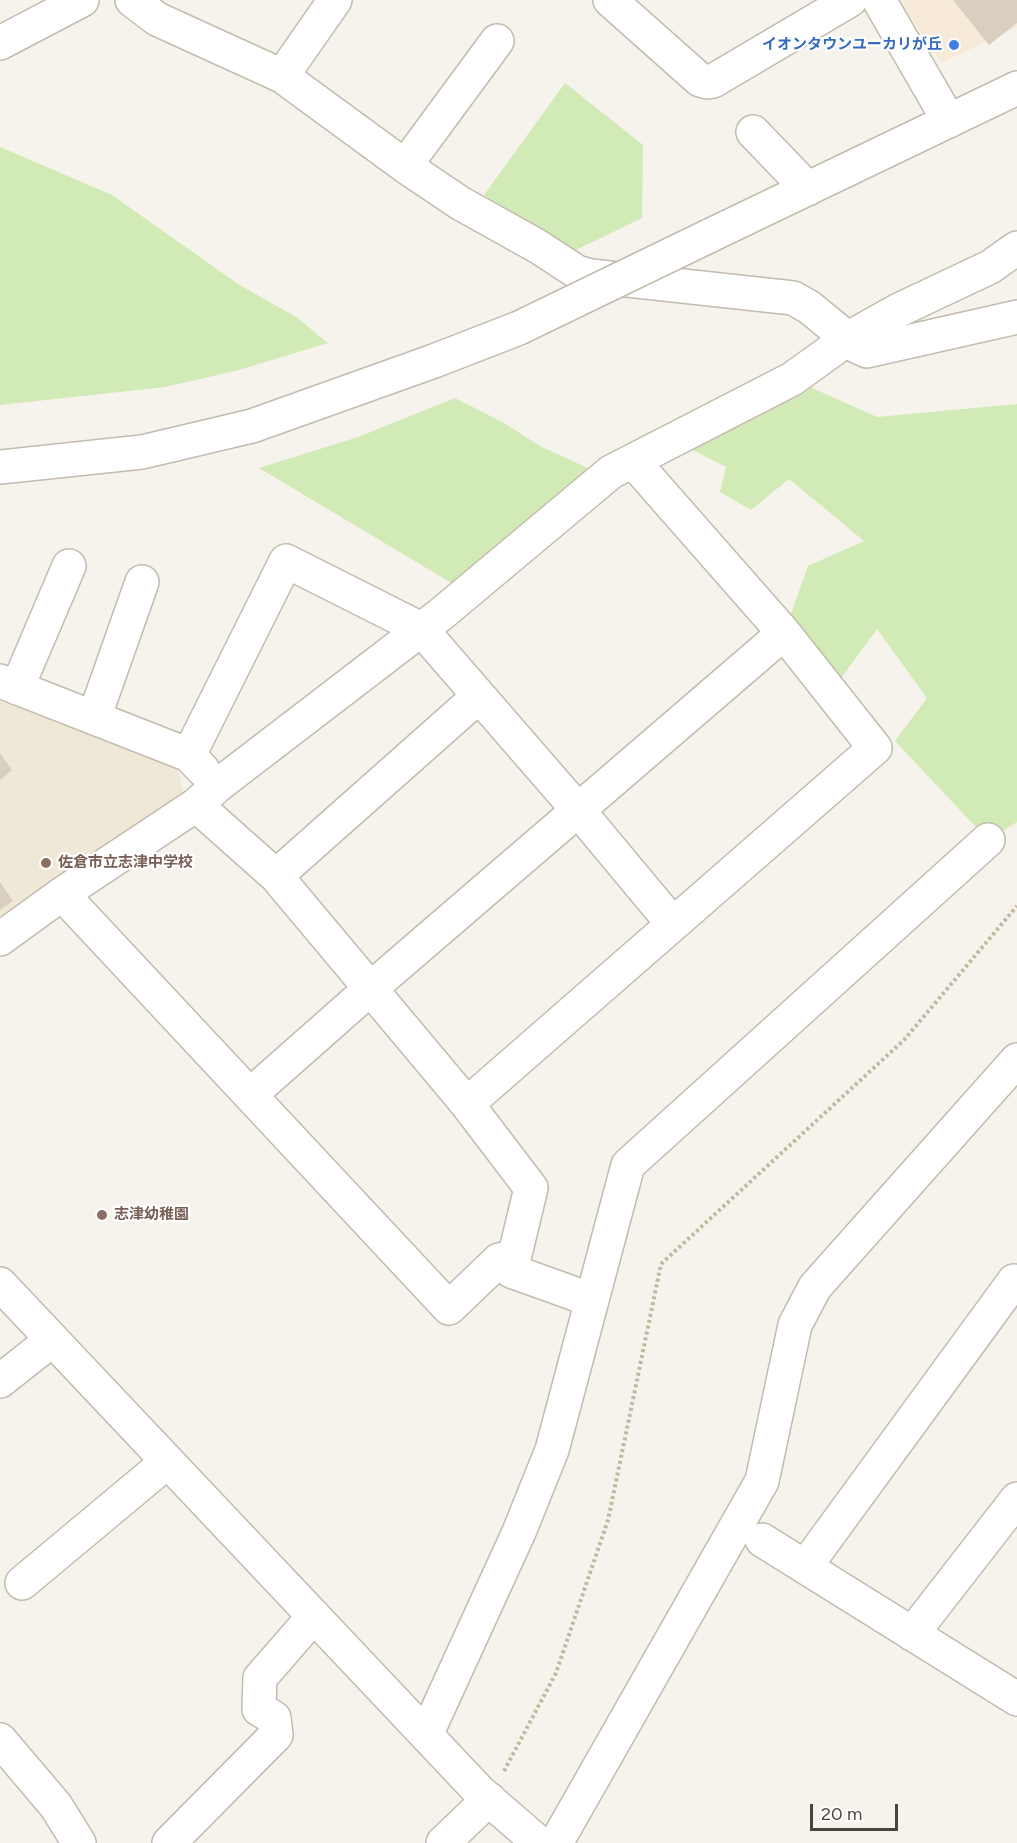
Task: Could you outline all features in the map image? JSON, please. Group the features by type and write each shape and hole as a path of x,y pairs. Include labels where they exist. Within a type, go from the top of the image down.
{"street":[{"path":"0,43 81,0"},
{"path":"132,0 157,19 282,76 405,166 460,203 537,246 577,272 591,276 793,298 809,307 858,347 867,351 1017,317"},
{"path":"282,76 334,0"},
{"path":"610,0 700,80 707,82 713,81 850,0"},
{"path":"879,0 949,121"},
{"path":"405,166 497,41"},
{"path":"0,467 142,452 252,426 435,361 519,328 1017,88"},
{"path":"753,132 808,189"},
{"path":"0,939 207,795 421,629 611,472 792,379 849,338 899,310 990,267 1017,248"},
{"path":"467,1104 875,748 784,633 633,461"},
{"path":"189,755 286,561 421,629 578,810 673,924"},
{"path":"69,566 9,685 189,755 207,795 467,1104 531,1188 511,1271 592,1300"},
{"path":"94,718 142,582"},
{"path":"250,1095 784,633"},
{"path":"276,876 479,696"},
{"path":"426,1735 519,1532 552,1450 628,1165 988,840"},
{"path":"62,894 449,1308 499,1260 514,1257"},
{"path":"556,1843 762,1481 795,1324 815,1287 1017,1060"},
{"path":"805,1567 1014,1281 1017,1283"},
{"path":"0,1284 426,1735 489,1799 539,1843"},
{"path":"0,1381 52,1340"},
{"path":"22,1583 167,1462"},
{"path":"912,1634 1017,1499"},
{"path":"762,1540 1017,1699"},
{"path":"169,1842 276,1735 274,1718 259,1709 260,1677 314,1617"},
{"path":"0,1740 56,1806 79,1843"},
{"path":"443,1843 489,1799"}],"path":[{"path":"489,1799 556,1673 608,1520 661,1264 904,1040 1017,906"}],"shaded area":[{"name":"イオンタウンユーカリが丘","path":"899,0 1017,0 1017,27 941,63"},
{"name":"佐倉市立志津中学校","path":"0,694 177,764 184,797 0,930"}],"green space":[{"path":"565,83 643,145 642,218 570,253 484,195"},
{"path":"0,147 112,195 238,284 296,317 328,343 239,370 165,387 0,405"},
{"path":"792,379 877,417 1017,404 1017,822 988,840 895,741 927,698 877,629 831,692 784,633 808,566 864,541 789,479 751,510 720,492 726,467 689,448"},
{"path":"455,398 504,423 540,446 592,470 458,587 259,468 358,437"}],"building":[{"path":"953,0 1017,0 1017,23 989,45"},
{"path":"0,753 12,770 0,780"},
{"path":"0,882 13,901 0,910"}],"place":[{"name":"イオンタウンユーカリが丘","path":"954,45"},
{"name":"佐倉市立志津中学校","path":"46,863"},
{"name":"志津幼稚園","path":"102,1215"}]}
